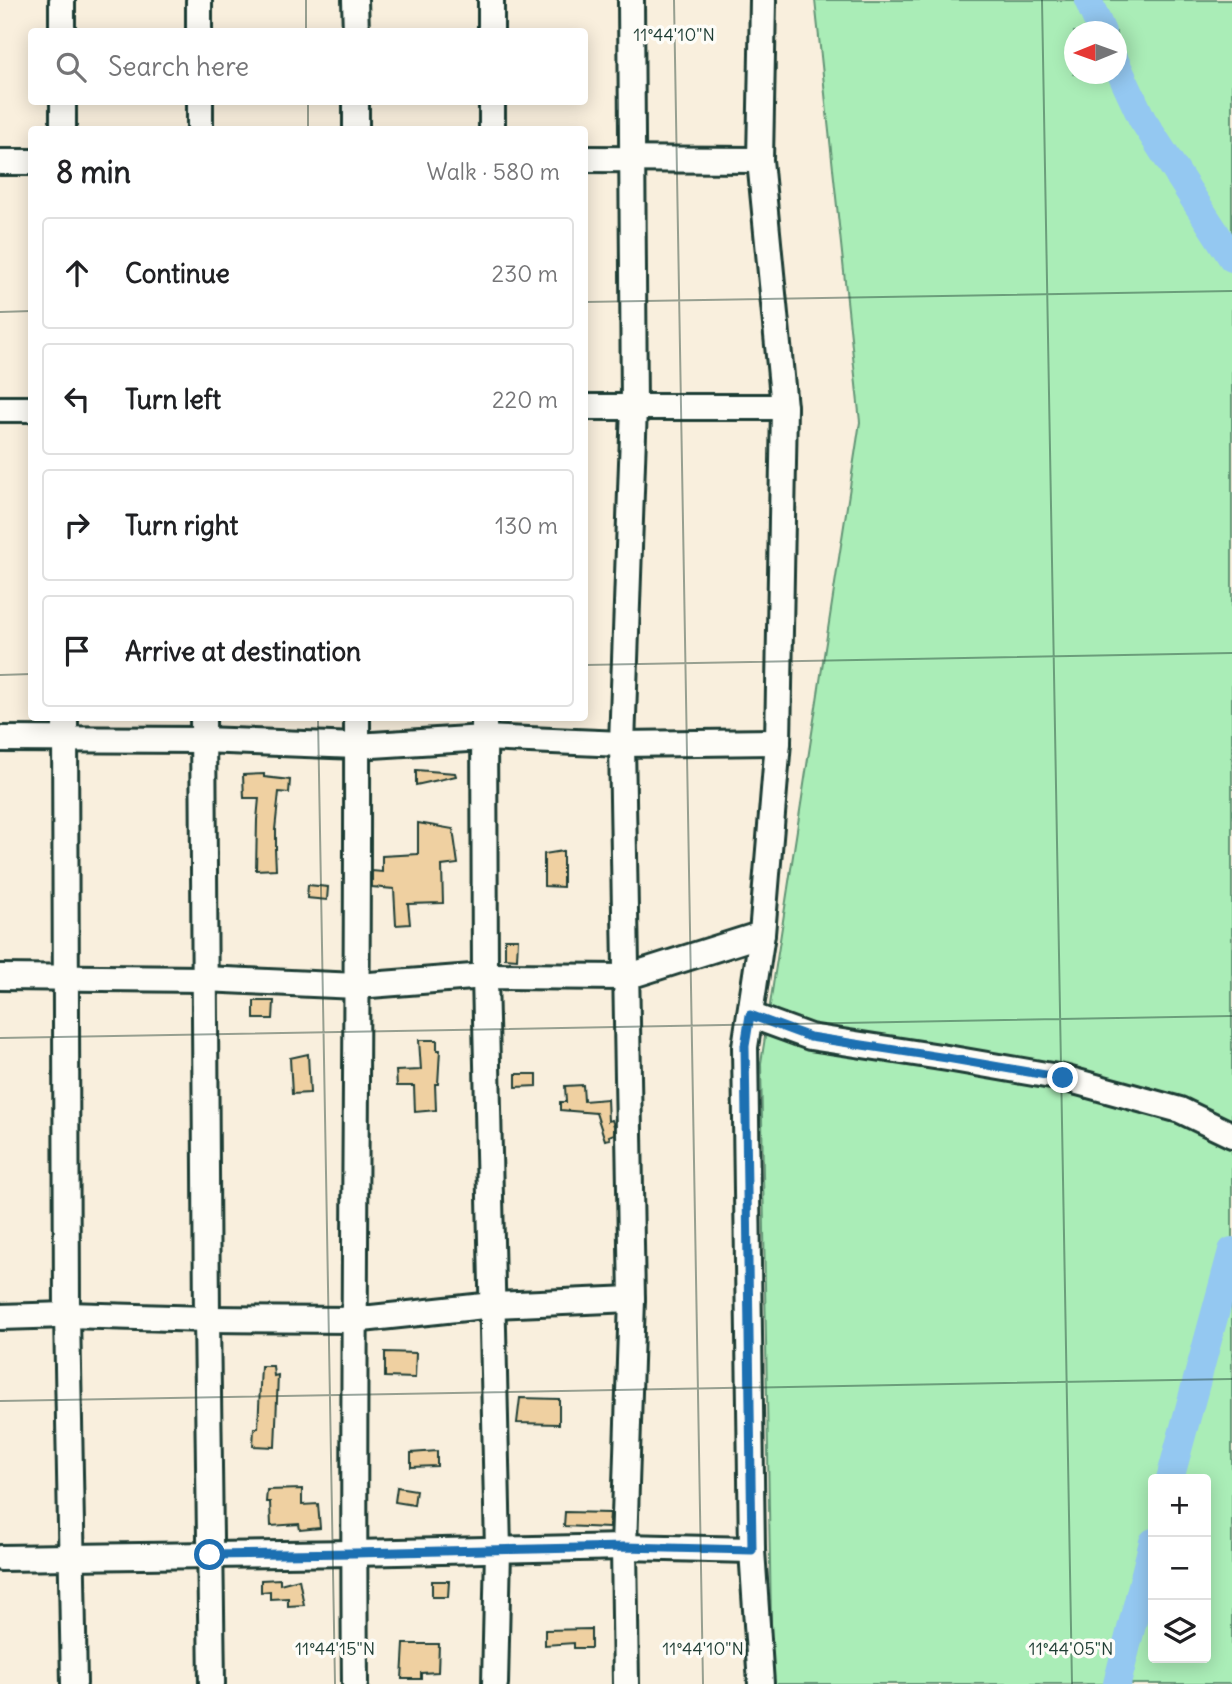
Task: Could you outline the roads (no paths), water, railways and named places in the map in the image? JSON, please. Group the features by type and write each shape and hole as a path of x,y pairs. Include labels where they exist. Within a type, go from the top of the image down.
{"street":[{"path":"62,0 62,28"},
{"path":"199,0 200,28"},
{"path":"355,0 356,28"},
{"path":"491,0 491,28"},
{"path":"626,1684 624,1547 632,1299 622,744 634,407 631,0"},
{"path":"761,1684 752,1550 745,1046 762,934 778,742 784,407 760,160 763,0"},
{"path":"63,105 63,126"},
{"path":"200,105 200,126"},
{"path":"356,105 356,126"},
{"path":"492,105 492,126"},
{"path":"588,159 760,160"},
{"path":"0,162 28,162"},
{"path":"588,407 784,407"},
{"path":"0,410 28,409"},
{"path":"355,1684 353,1320 358,986 357,721"},
{"path":"0,739 65,728 203,729 357,746 484,728 622,744 778,742"},
{"path":"65,728 67,1315 74,1684"},
{"path":"484,728 485,976 498,1550 495,1684"},
{"path":"203,729 212,1684"},
{"path":"0,977 204,979 358,986 485,976 626,977 762,934"},
{"path":"750,1015 810,1037 1063,1078 1180,1110 1232,1135"},
{"path":"0,1317 67,1315 353,1320 493,1305 632,1299"},
{"path":"0,1558 624,1547 752,1550"}],"waterway":[{"path":"1088,0 1097,21"},
{"path":"1126,84 1142,119 1232,258"},
{"path":"1171,1474 1232,1251"},
{"path":"1117,1684 1148,1562"}]}
